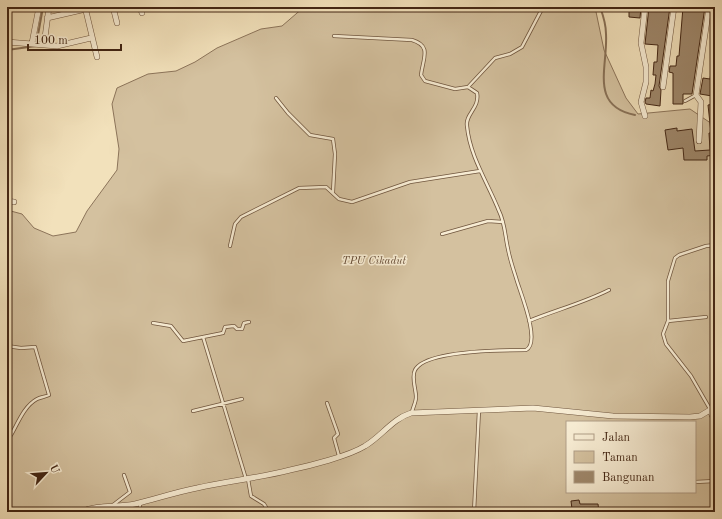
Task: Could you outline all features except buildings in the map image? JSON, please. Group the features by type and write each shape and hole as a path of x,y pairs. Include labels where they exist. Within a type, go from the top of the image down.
{"street":[{"path":"7,22 8,7"},
{"path":"32,43 39,7"},
{"path":"44,45 49,7"},
{"path":"113,7 117,23"},
{"path":"645,116 641,102 646,82 646,67 641,43 646,7"},
{"path":"663,87 674,7"},
{"path":"698,141 701,102 696,95 709,7"},
{"path":"47,18 86,8 91,38 97,57"},
{"path":"7,42 57,46 91,38"},
{"path":"7,202 14,202"},
{"path":"81,512 98,507 124,506 140,503 197,488 289,470 339,456 358,450 393,422 403,415 412,412 533,408 613,416 690,417 700,416 712,408 715,422"}],"lane":[{"path":"334,36 412,40 421,43 424,46 424,54 421,75 425,81 455,89 468,87 495,58 510,54 522,47 543,7"},
{"path":"412,412 416,399 414,374 418,366 428,360 474,350 526,350 531,344 529,321 508,250 504,222 480,171 466,122 478,99 477,93 468,87"},
{"path":"685,101 696,95"},
{"path":"276,98 282,107 310,135 333,139 336,154 332,192"},
{"path":"230,246 235,224 241,217 250,211 299,188 326,187 339,199 352,202 410,182 480,171"},
{"path":"442,234 488,221 504,222"},
{"path":"712,408 691,376 666,344 663,334 668,321 668,281 675,258 679,255 706,246 715,245"},
{"path":"529,321 560,308 579,304 609,290"},
{"path":"668,321 706,317"},
{"path":"153,324 171,326 183,341 223,333 224,328 229,326 234,326 236,329 242,329 244,323 249,322"},
{"path":"203,337 247,479 251,497 264,504 269,512"},
{"path":"7,346 35,347 49,394 37,398 24,411 11,435 7,437"},
{"path":"194,411 242,399"},
{"path":"327,403 338,434 334,438 339,456"},
{"path":"474,512 479,409"},
{"path":"112,506 130,492 124,475"},
{"path":"696,482 715,481"},
{"path":"140,503 140,512"}],"green space":[{"name":"TPU Cikadut","path":"304,7 595,7 604,50 626,98 638,114 690,109 715,126 715,512 7,512 7,210 22,214 34,228 53,236 76,232 87,211 117,170 119,149 112,104 117,88 148,74 176,71 195,62 217,48 261,29 282,26"}],"waterway":[{"path":"7,50 36,46 43,7"},
{"path":"600,7 606,31 604,72 606,94 611,103 621,110 635,115"}]}
